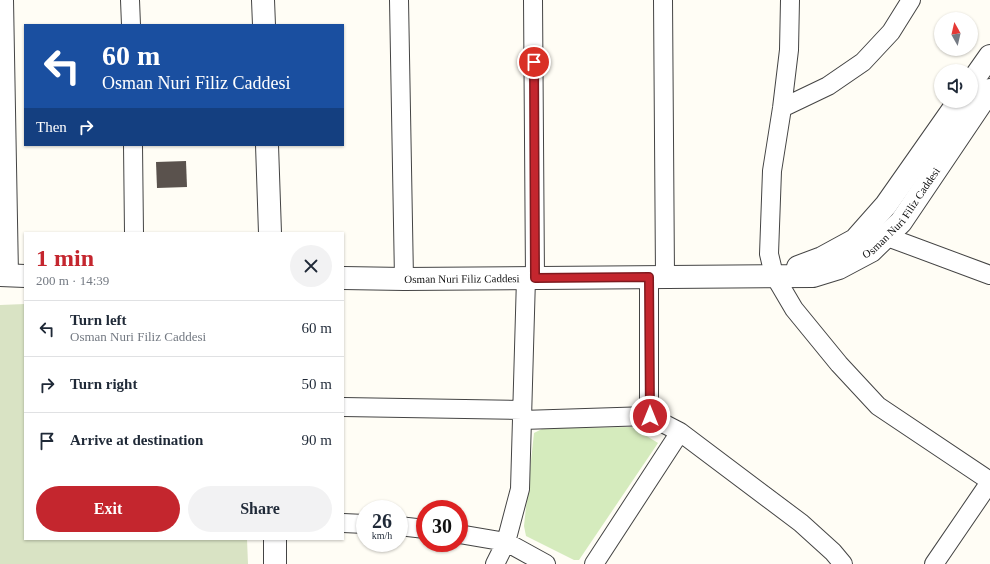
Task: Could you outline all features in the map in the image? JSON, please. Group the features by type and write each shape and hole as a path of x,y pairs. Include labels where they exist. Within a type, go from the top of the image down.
{"street":[{"path":"4,0 11,276"},
{"path":"130,0 131,24"},
{"path":"263,0 264,24"},
{"path":"399,0 404,279"},
{"path":"495,564 506,542 520,490 522,415 531,278 534,0"},
{"path":"650,416 657,277 663,0"},
{"path":"790,0 788,50 782,108 772,171 769,254 774,276 794,309 839,364 878,406 990,482 934,564"},
{"path":"782,108 828,86 863,62 891,32 911,0"},
{"path":"978,73 990,56"},
{"name":"Osman Nuri Filiz Caddesi","path":"344,278 404,279 813,276 839,268 871,251 901,222 990,90"},
{"name":"Osman Nuri Filiz Caddesi","path":"774,276 822,258 855,240 886,205 954,108"},
{"path":"133,146 134,232"},
{"path":"268,146 270,232"},
{"path":"865,229 990,275"},
{"path":"344,407 522,415 650,416 680,432 801,523 833,552 842,564"},
{"path":"594,564 680,432"},
{"path":"344,523 356,524"},
{"path":"468,536 506,542 546,564"},
{"path":"275,540 275,564"}],"green space":[{"path":"24,304 24,540 247,540 248,564 0,564 0,305"},
{"path":"632,427 658,443 579,560 574,560 526,536 524,526 534,433 544,428"}],"building":[{"path":"186,161 187,187 157,188 156,162"}],"route":[{"path":"534,62 535,278 649,277 650,416"}]}
